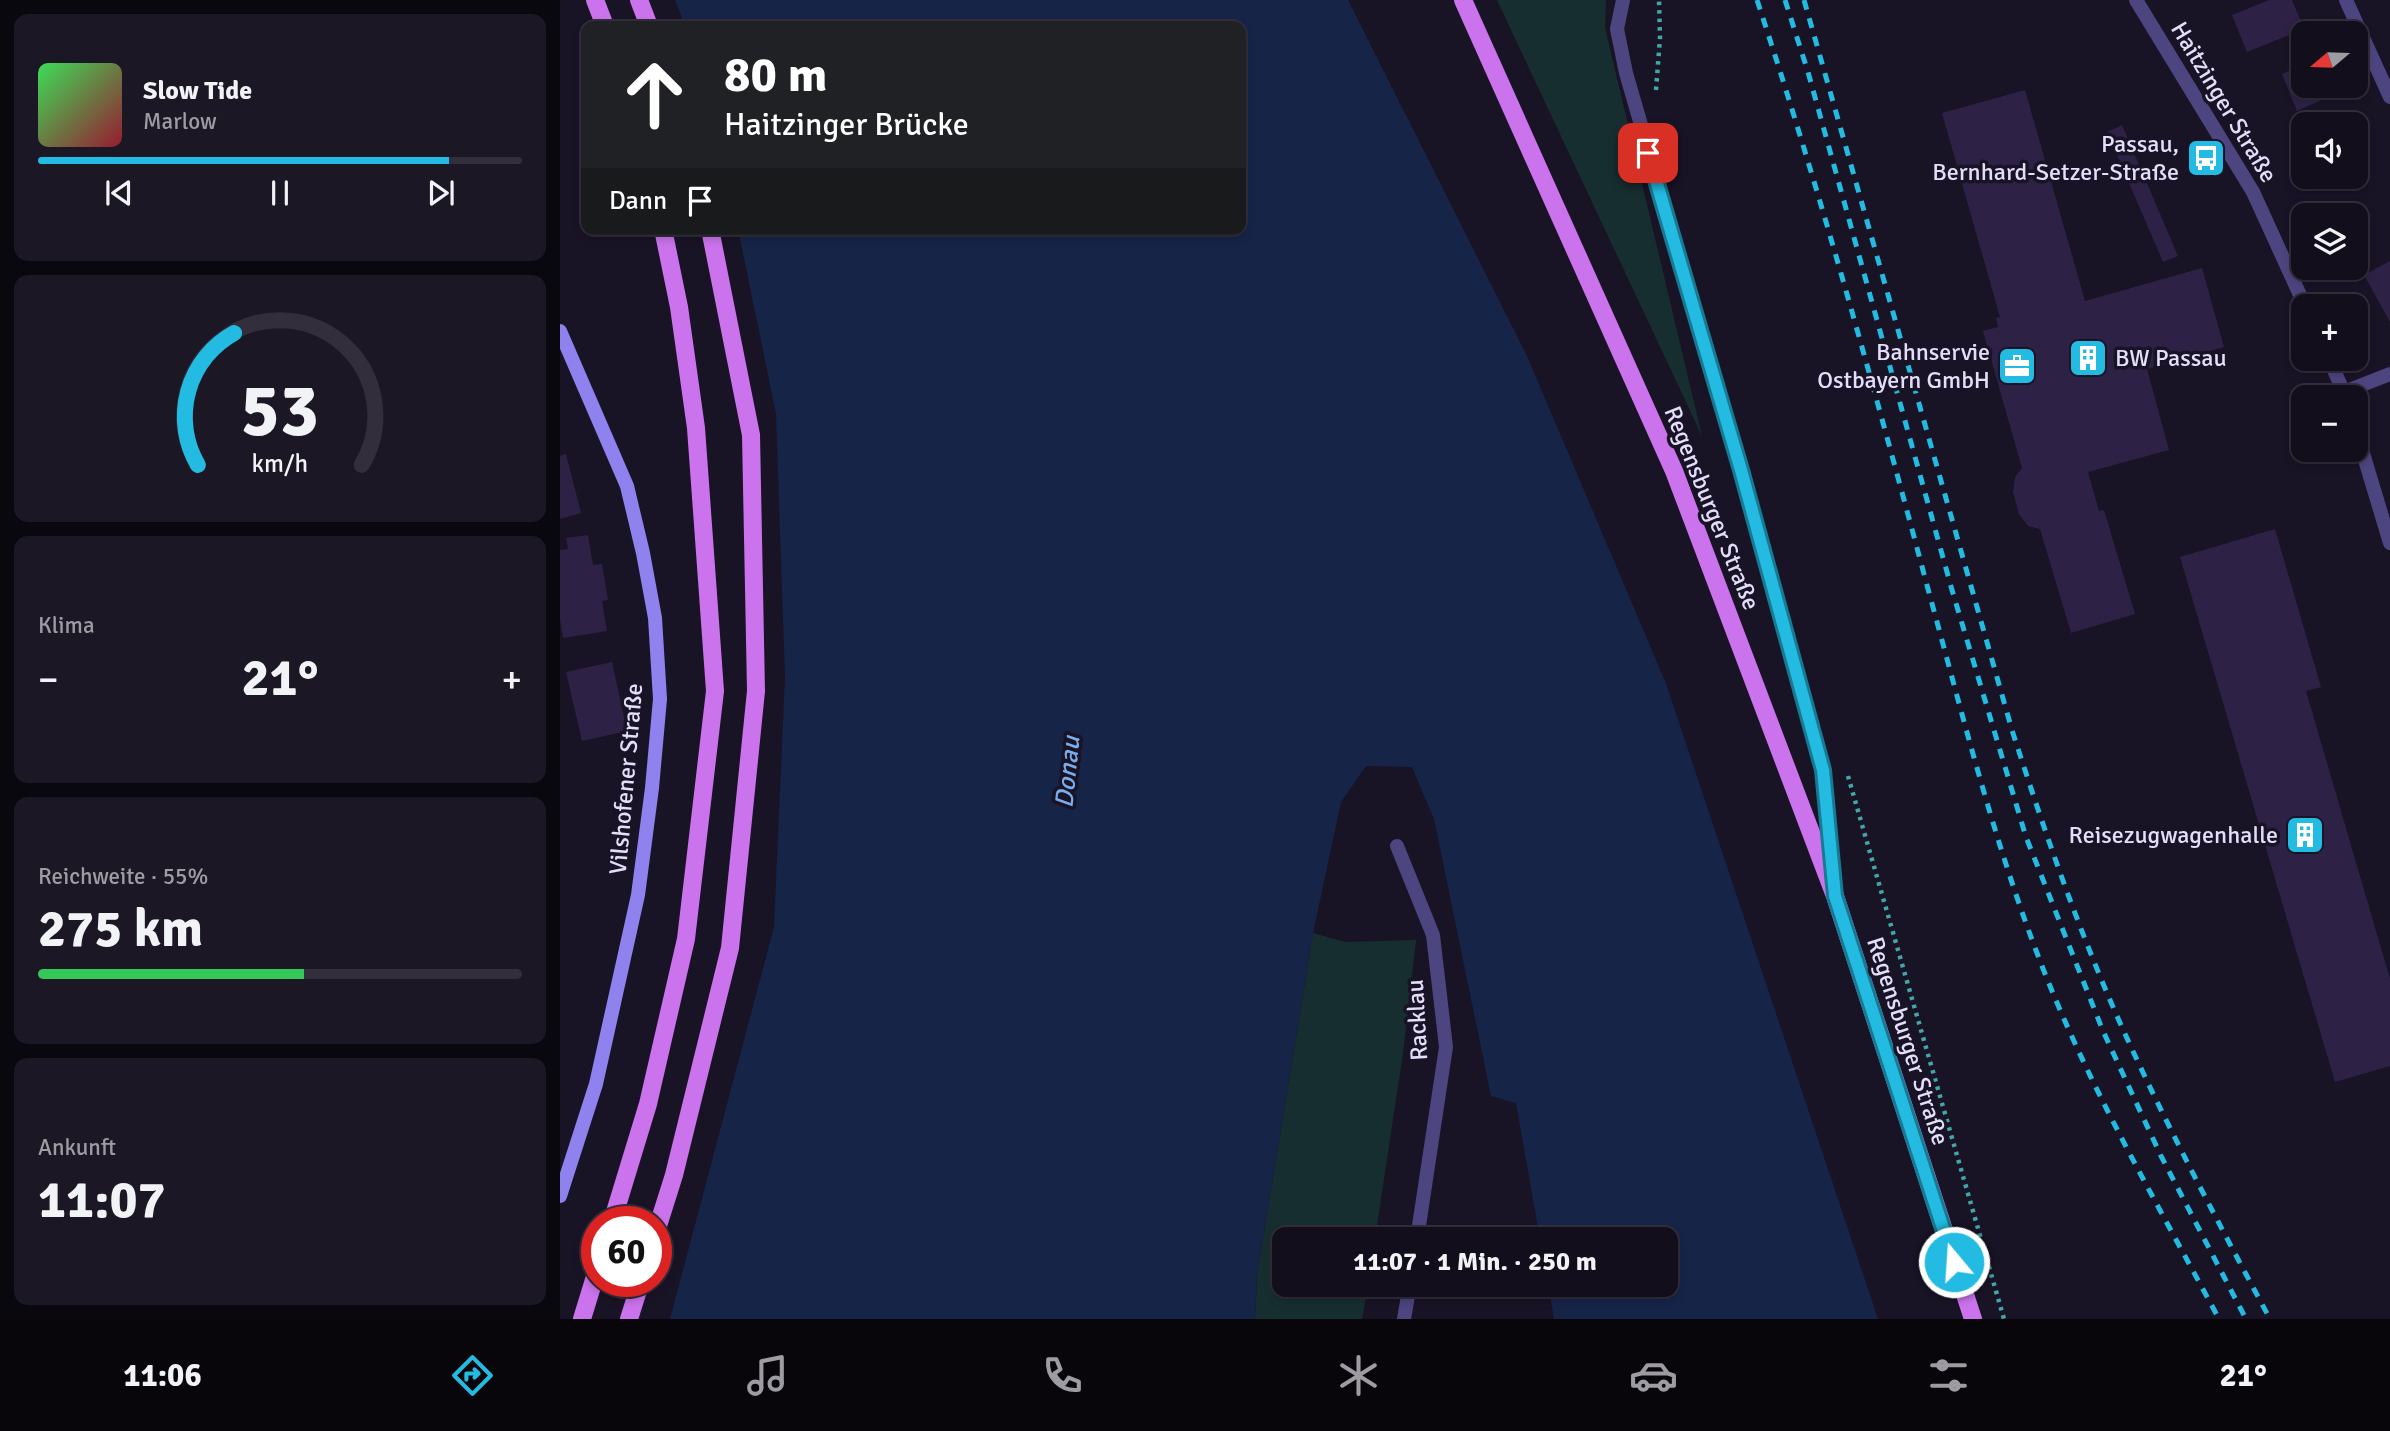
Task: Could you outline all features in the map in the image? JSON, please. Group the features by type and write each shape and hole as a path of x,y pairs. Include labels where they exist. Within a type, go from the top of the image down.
{"main road":[{"path":"595,0 603,21"},
{"path":"639,0 647,21"},
{"name":"Regensburger Straße","path":"1457,0 1484,44"},
{"name":"Regensburger Straße","path":"1463,0 1674,471 1835,896 1973,1319"},
{"path":"617,1206 648,1104 686,939 715,691 696,428 679,307 664,235"},
{"path":"664,1206 730,948 756,691 751,435 711,235"},
{"path":"582,1319 589,1297"},
{"path":"629,1319 636,1297"}],"street":[{"path":"1623,0 1617,29 1626,74 1741,470 1823,770 1835,896"},
{"name":"Haitzinger Straße","path":"2136,0 2253,192 2300,294"},
{"path":"2346,0 2390,97"},
{"name":"Vilshofener Straße","path":"560,331 626,486 643,553 655,618 660,699 638,895 596,1084 560,1195"},
{"path":"2366,385 2390,374"},
{"path":"2366,462 2390,543"},
{"name":"Racklau","path":"1397,846 1433,935 1446,1047 1419,1227"},
{"path":"1404,1319 1408,1297"}],"green space":[{"path":"1497,0 1606,0 1605,28 1702,436"},
{"path":"1313,933 1345,942 1416,940 1403,1053 1377,1227 1272,1227 1272,1297 1366,1297 1362,1319 1255,1319 1257,1275"}],"water":[{"name":"Donau","path":"675,0 1348,0 1527,356 1665,681 1878,1319 1554,1319 1550,1297 1678,1297 1678,1227 1538,1227 1516,1103 1491,1096 1434,819 1412,767 1366,766 1341,802 1313,933 1257,1275 1255,1319 670,1319 774,927 785,677 776,414 739,235 1246,235 1246,21 683,21"}],"building":[{"path":"2269,0 2292,0 2301,21 2291,21 2291,34 2247,52 2232,15"},
{"path":"2291,70 2291,96 2282,74"},
{"name":"BW Passau","path":"2025,90 2085,301 2202,268 2224,347 2147,369 2169,450 2088,472 2099,511 2104,510 2135,614 2071,633 2040,529 2028,526 2019,514 2013,492 2015,477 2022,468 1983,331 1998,327 1996,318 2000,317 1942,113"},
{"path":"2292,98 2326,98 2297,111"},
{"path":"2122,125 2178,256 2163,262 2107,132"},
{"path":"2390,261 2390,322 2367,280 2368,273"},
{"path":"566,454 581,513 560,519 560,456"},
{"name":"Reisezugwagenhalle","path":"2275,529 2321,687 2306,691 2390,979 2390,1066 2335,1082 2180,557"},
{"path":"588,535 593,565 602,564 608,600 602,601 607,631 563,638 560,620 560,550 568,549 566,538"},
{"path":"612,662 627,731 582,741 566,672"}],"railway":[{"path":"1757,0 1825,219 1980,779 2025,920 2081,1057 2148,1189 2219,1319"},
{"path":"1785,0 1808,72 1952,590 2026,837 2103,1031 2161,1156 2246,1319"},
{"path":"1804,0 2012,730 2049,842 2090,952 2138,1062 2270,1319"}],"place":[{"name":"Passau, Bernhard-Setzer-Straße","path":"2206,158"},
{"name":"BW Passau","path":"2088,358"},
{"name":"Bahnservie Ostbayern GmbH","path":"2017,366"},
{"name":"Reisezugwagenhalle","path":"2305,835"}],"route":[{"path":"1648,153 1741,470 1823,770 1835,896 1954,1262"}]}
